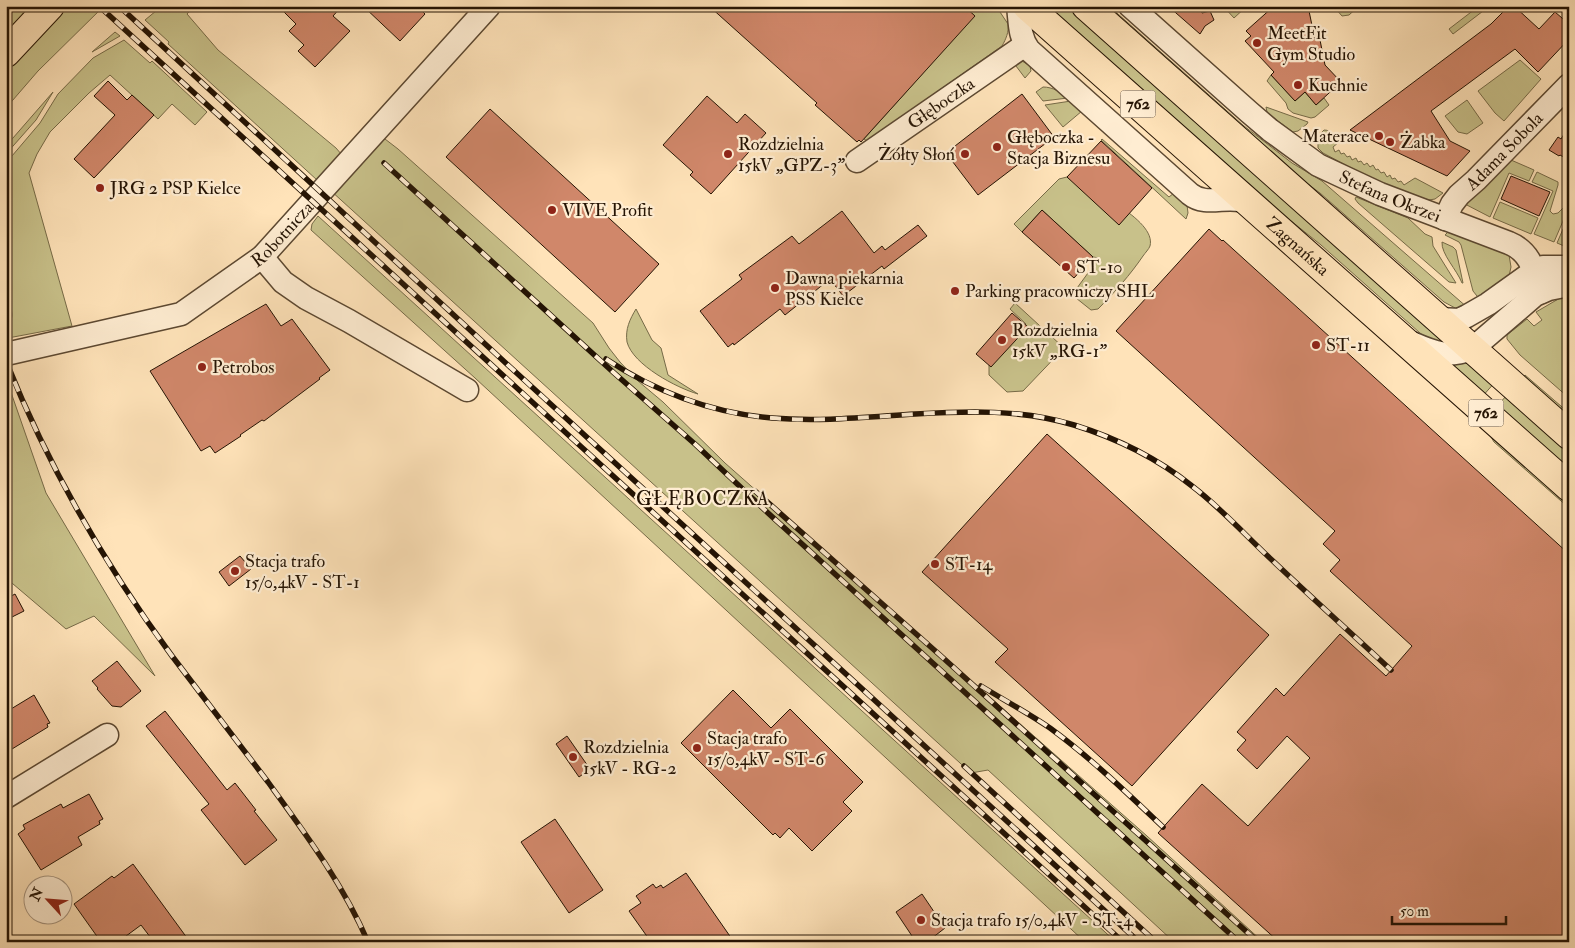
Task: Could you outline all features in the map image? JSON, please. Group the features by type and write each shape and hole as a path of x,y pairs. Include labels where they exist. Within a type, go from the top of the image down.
{"main road":[{"path":"6,53 50,6"},
{"name":"Zagnańska","path":"1027,6 1569,487"},
{"name":"762","path":"1086,6 1569,435"}],"street":[{"name":"Robotnicza","path":"6,354 181,314 262,257 489,6"},
{"path":"1018,6 1020,32 1025,45 1041,62 1193,197 1204,201 1236,199 1250,203"},
{"name":"Stefana Okrzei","path":"1130,6 1270,130 1318,165 1380,194 1516,246 1526,254 1541,292"},
{"name":"Głęboczka","path":"857,161 1025,45"},
{"name":"Adama Sobola","path":"1445,219 1458,195 1476,180 1569,85"},
{"path":"262,257 283,282 306,298 350,321 467,390"},
{"path":"1439,320 1459,320 1467,316 1488,304 1534,271 1543,267 1569,267"},
{"path":"1404,340 1432,352 1441,354 1461,353 1472,349 1535,295 1549,289 1569,285"},
{"path":"6,797 106,736"}],"shaded area":[{"path":"6,6 36,6 6,37"},
{"path":"60,6 104,6 38,71 6,108 6,64"},
{"path":"162,6 194,6 187,14 218,50 342,155 317,180 168,44 169,42 145,20"},
{"path":"964,6 996,6 1008,24 1007,35 1002,46 867,141 864,139 974,16"},
{"path":"1041,6 1073,6 1452,343 1429,341 1321,245 1199,147"},
{"path":"1099,6 1109,6 1244,126 1292,163 1322,181 1468,308 1457,309 1444,302 1320,193 1267,154"},
{"path":"1223,6 1247,6 1234,18"},
{"path":"1336,6 1359,6 1349,15 1342,16 1335,8"},
{"path":"1479,6 1486,6 1487,8 1453,34 1449,29"},
{"path":"115,32 120,36 92,52"},
{"path":"124,40 150,63 152,61 207,112 195,125 172,104 158,119 110,75 50,132 37,154 29,173 72,326 8,338 6,326 12,318 12,314 11,309 6,311 6,163 40,123 58,94 93,58"},
{"path":"1016,60 1030,66 1031,71 1025,78 1013,62"},
{"path":"1520,60 1541,79 1504,121 1495,113 1478,91"},
{"path":"1271,75 1295,101 1305,92 1316,105 1324,98 1329,105 1315,117 1311,118 1293,113 1267,81"},
{"path":"1043,87 1053,89 1068,98 1043,101 1036,92"},
{"path":"53,92 36,120 6,154 6,146"},
{"path":"1467,100 1483,123 1467,134 1458,132 1445,116"},
{"path":"1071,101 1082,111 1063,127 1045,105"},
{"path":"1266,107 1308,122 1298,131 1293,132 1270,115"},
{"path":"1324,130 1331,132 1339,142 1333,147 1335,152 1339,150 1341,154 1344,153 1347,157 1350,156 1352,160 1356,158 1358,162 1361,161 1364,165 1367,163 1370,167 1373,165 1376,170 1378,169 1381,173 1384,172 1387,177 1390,175 1392,179 1395,178 1398,182 1401,181 1404,185 1415,178 1443,193 1435,199 1429,200 1413,196 1374,180 1323,153 1318,148 1318,143 1321,139 1318,136"},
{"path":"381,138 398,149 593,323 620,362 725,463 1147,836 1263,942 1174,942 988,770 971,773 330,190"},
{"path":"1101,140 1169,197 1174,193 1187,205 1188,213 1186,219"},
{"path":"1511,160 1534,170 1529,181 1509,173 1490,217 1463,203 1507,161"},
{"path":"1537,172 1558,182 1550,211 1553,214 1558,213 1569,202 1569,207 1554,242 1534,234 1553,191 1532,182"},
{"path":"1067,177 1132,215 1143,225 1149,236 1150,246 1148,250 1098,309 1091,310 1076,298 1077,288 1099,258 1093,257 1042,210 1022,232 1014,224 1059,179"},
{"path":"1356,197 1408,218 1425,234 1432,237 1433,246 1456,283 1449,282 1358,203 1355,199"},
{"path":"1500,202 1538,218 1531,234 1493,218"},
{"path":"318,216 1116,942 1085,942 475,378 311,230 312,224"},
{"path":"1563,229 1569,232 1569,248 1557,243"},
{"path":"1449,231 1509,255 1511,267 1509,276 1481,301 1473,291 1461,245 1445,235"},
{"path":"1442,242 1456,250 1463,283 1444,252"},
{"path":"1569,295 1569,398 1520,355 1507,339 1507,335 1527,319 1534,326 1542,320 1536,312"},
{"path":"1015,303 1064,348 1023,391 1007,392 989,375 989,365 1026,324 1010,309"},
{"path":"636,309 652,340 661,348 668,375 698,394 679,387 657,374 631,351 627,342 627,328"},
{"path":"1469,357 1496,381 1481,398 1443,361"},
{"path":"1525,375 1569,413 1569,424 1520,381"},
{"path":"6,378 46,493 155,676 94,616 66,629 6,578"},
{"path":"1509,393 1569,446 1569,476 1494,409"},
{"path":"1488,432 1569,498 1569,508 1494,442"}],"building":[{"path":"278,6 342,6 333,16 350,31 315,67 298,51 304,45 289,31 296,24"},
{"path":"363,6 417,6 425,14 400,41"},
{"path":"709,6 964,6 975,16 861,142 859,140 857,142 815,105 817,103"},
{"path":"1168,6 1197,6 1202,13 1210,11 1214,20 1205,26 1200,34"},
{"path":"1274,6 1308,6 1315,40 1320,40 1325,65 1341,82 1316,105 1305,92 1295,101 1271,75 1274,72 1245,41 1251,36 1246,31"},
{"path":"1509,6 1514,6 1539,29 1555,12 1569,24 1569,39 1538,72 1515,49 1431,111 1450,141 1470,151 1447,176 1350,130 1491,24"},
{"path":"108,81 127,100 132,95 154,115 94,178 74,159 115,115 94,96"},
{"name":"Głęboczka - Stacja Biznesu","path":"1022,94 1054,137 978,195 946,153"},
{"path":"707,96 737,123 745,114 766,133 711,194 690,175 693,172 663,145"},
{"name":"VIVE Profit","path":"490,109 659,264 615,312 446,157"},
{"path":"1569,126 1569,160 1549,150 1558,137 1561,139"},
{"path":"1101,141 1152,188 1119,225 1067,177"},
{"path":"1511,176 1550,192 1539,216 1501,199"},
{"path":"1042,210 1093,257 1074,278 1022,232"},
{"name":"Dawna piekarnia PSS Kielce","path":"842,211 874,253 882,246 885,250 918,225 927,236 884,269 882,266 843,296 830,279 785,315 780,309 734,345 733,343 728,347 700,311 742,279 739,275 792,236 799,244"},
{"path":"1209,229 1569,554 1569,942 1279,942 1158,833 1202,784 1248,826 1310,758 1287,736 1257,769 1237,750 1246,740 1237,732 1276,688 1284,696 1340,634 1386,676 1412,646 1330,571 1340,560 1323,544 1335,531 1116,331"},
{"path":"266,304 281,326 292,319 330,370 264,421 262,420 215,453 210,446 201,451 150,371"},
{"name":"Rozdzielnia 15kV „RG-1”","path":"1012,313 1028,327 991,367 976,354"},
{"path":"1047,434 1269,635 1132,786 995,662 1008,649 922,572"},
{"name":"Stacja trafo 15/0,4kV - ST-1","path":"240,556 251,569 229,586 219,572"},
{"path":"15,594 24,611 6,620 6,599"},
{"path":"117,661 141,691 121,707 112,706 92,681"},
{"path":"733,690 771,728 790,709 863,782 843,802 852,811 812,851 789,828 780,838 775,833 773,835 681,743"},
{"path":"34,695 50,723 47,724 48,727 12,749 6,740 6,712"},
{"path":"165,711 227,790 235,783 277,840 245,865 201,810 209,804 146,726"},
{"name":"Rozdzielnia 15kV - RG-2","path":"567,736 590,769 579,777 556,744"},
{"path":"89,794 103,819 99,821 100,824 78,837 82,845 41,870 18,834 25,829 23,825 61,804 63,808"},
{"path":"555,819 603,890 569,913 521,842"},
{"path":"133,864 190,942 154,942 141,925 118,942 101,942 74,904 112,876 114,878"},
{"path":"686,873 734,942 651,942 629,911 641,903 636,896 653,884 656,888 661,885 663,888"},
{"name":"Stacja trafo 15/0,4kV - ST-4","path":"922,894 945,928 927,942 916,942 896,912"}],"railway":[{"path":"99,6 1123,942"},
{"path":"119,6 509,366 1139,942"},
{"path":"384,163 696,445 768,513 1239,942"},
{"path":"606,359 625,371 685,399 706,406 750,415 790,419 826,419 994,412 1054,420 1105,436 1165,466 1203,495 1391,670"},
{"path":"6,361 40,439 101,550 147,622 268,782 309,840 335,879 368,942"},
{"path":"755,491 1258,942"},
{"path":"981,686 1042,722 1065,739 1163,827"},
{"path":"964,766 1156,942"}],"place":[{"name":"MeetFit Gym Studio","path":"1257,43"},
{"name":"Kuchnie","path":"1298,85"},
{"name":"Materace","path":"1379,136"},
{"name":"Żabka","path":"1390,142"},
{"name":"Głęboczka - Stacja Biznesu","path":"997,147"},
{"name":"Rozdzielnia 15kV „GPZ-3”","path":"728,154"},
{"name":"Żółty Słoń","path":"965,154"},
{"name":"JRG 2 PSP Kielce","path":"100,188"},
{"name":"VIVE Profit","path":"552,210"},
{"name":"ST-10","path":"1066,267"},
{"name":"Dawna piekarnia PSS Kielce","path":"775,288"},
{"name":"Parking pracowniczy SHL","path":"955,291"},
{"name":"Rozdzielnia 15kV „RG-1”","path":"1002,340"},
{"name":"ST-11","path":"1316,345"},
{"name":"Petrobos","path":"202,367"},
{"name":"ST-14","path":"935,564"},
{"name":"Stacja trafo 15/0,4kV - ST-1","path":"235,571"},
{"name":"Stacja trafo 15/0,4kV - ST-6","path":"697,748"},
{"name":"Rozdzielnia 15kV - RG-2","path":"573,757"},
{"name":"Stacja trafo 15/0,4kV - ST-4","path":"921,920"}],"district":[{"name":"GŁĘBOCZKA","path":"703,499"}]}
